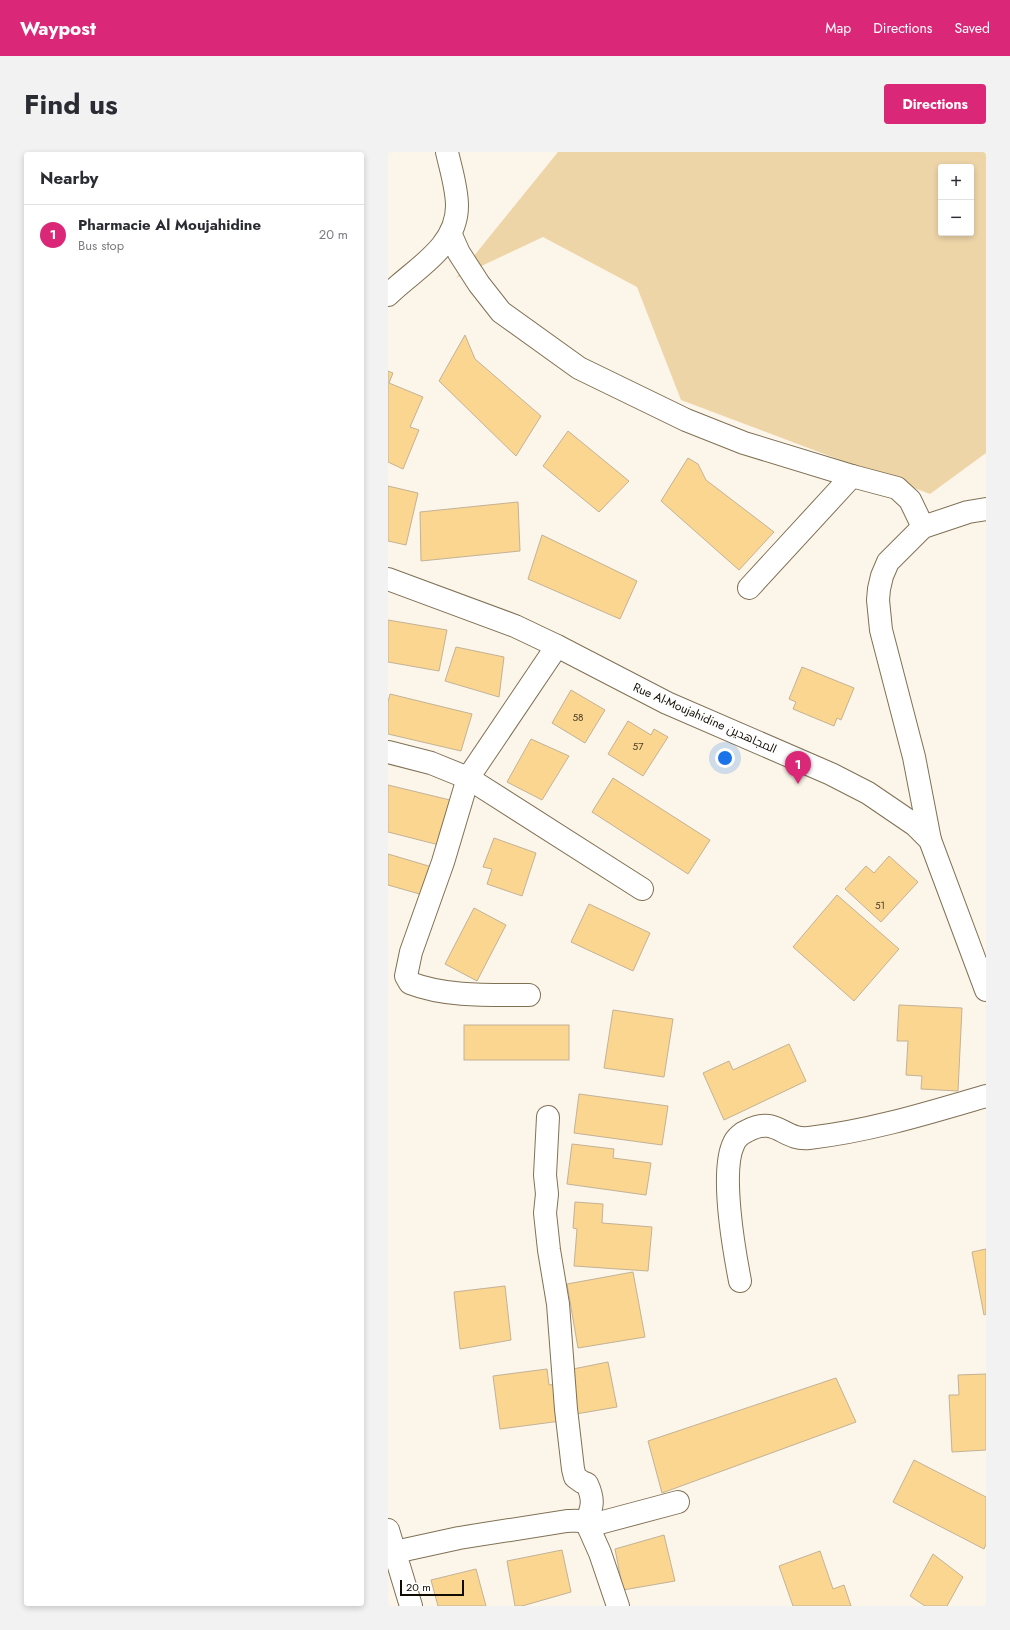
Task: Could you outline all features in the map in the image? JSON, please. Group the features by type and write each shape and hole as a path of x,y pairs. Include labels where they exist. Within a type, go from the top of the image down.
{"street":[{"path":"388,295 438,251 451,235 457,207 455,189 447,152"},
{"path":"451,235 459,253 479,284 501,312 579,368 686,420 744,443 897,488 910,500 923,527"},
{"path":"749,588 852,476"},
{"path":"930,840 914,758 881,630 878,600 882,576 888,562 923,527 968,512 986,510"},
{"name":"Rue Al-Moujahidine المجاهدين","path":"388,579 515,626 667,703 831,774 862,790 910,822 930,840 986,990"},
{"path":"529,995 489,995 450,992 418,986 410,983 407,979 406,971 411,952 443,862 468,778 557,646"},
{"path":"388,752 431,762 468,778 642,889"},
{"path":"740,1280 733,1246 728,1184 729,1164 734,1142 742,1133 757,1126 771,1126 799,1139 809,1138 852,1131 901,1120 986,1096"},
{"path":"548,1117 545,1175 547,1194 545,1213 549,1250 558,1304 566,1409 573,1469 575,1477 587,1484 592,1495 591,1511 587,1524 600,1553 618,1606"},
{"path":"395,1552 459,1538 568,1521 587,1524 678,1502"},
{"path":"388,1530 412,1606"}],"shaded area":[{"path":"558,152 986,152 986,453 930,494 681,400 637,287 543,237 456,278"}],"building":[{"path":"465,335 475,359 541,416 516,456 439,381"},
{"path":"388,371 393,373 389,383 423,397 410,427 419,430 403,469 388,462"},
{"path":"568,431 629,481 599,512 543,466"},
{"path":"688,458 698,464 706,480 774,532 739,570 661,501"},
{"path":"388,486 418,493 406,545 388,541"},
{"path":"518,502 520,551 421,561 420,512"},
{"path":"542,535 637,581 620,619 528,579"},
{"path":"388,620 447,630 439,671 388,662"},
{"path":"456,647 504,657 499,697 445,681"},
{"path":"802,667 854,688 841,720 837,718 834,726 793,709 796,702 789,699"},
{"path":"571,690 605,710 585,743 552,723"},
{"path":"390,694 472,714 461,751 388,734 388,702"},
{"path":"628,721 651,735 654,729 668,737 643,776 608,754"},
{"path":"531,739 569,756 542,800 507,782"},
{"path":"613,778 710,840 688,874 592,812"},
{"path":"388,785 450,800 439,845 388,832"},
{"path":"494,838 536,853 522,896 487,884 492,869 483,867"},
{"path":"388,854 432,867 423,895 388,885"},
{"path":"889,856 918,882 881,922 845,889 866,866 874,873"},
{"path":"837,895 899,949 854,1001 793,947"},
{"path":"589,904 650,933 633,971 571,942"},
{"path":"474,908 506,925 477,981 445,964"},
{"path":"899,1005 962,1008 958,1091 921,1089 922,1076 906,1075 908,1041 897,1041"},
{"path":"613,1010 673,1019 664,1077 604,1068"},
{"path":"464,1025 569,1025 569,1060 464,1060"},
{"path":"789,1044 806,1081 724,1120 703,1073 729,1061 733,1070"},
{"path":"579,1094 668,1106 662,1145 574,1133"},
{"path":"572,1144 614,1149 613,1158 651,1163 646,1195 567,1184"},
{"path":"575,1202 603,1204 602,1223 652,1227 648,1271 574,1266 577,1229 573,1228"},
{"path":"986,1249 986,1314 984,1315 972,1252"},
{"path":"633,1272 645,1337 578,1348 567,1284"},
{"path":"505,1286 511,1340 460,1349 454,1292"},
{"path":"608,1362 617,1407 576,1414 568,1370"},
{"path":"547,1369 549,1385 556,1384 561,1421 500,1429 493,1376"},
{"path":"986,1374 986,1450 952,1452 949,1395 959,1395 958,1375"},
{"path":"836,1378 856,1422 662,1493 648,1441"},
{"path":"914,1460 986,1497 986,1544 984,1549 893,1502"},
{"path":"664,1535 675,1581 623,1590 615,1549"},
{"path":"562,1550 571,1592 522,1606 515,1606 507,1561"},
{"path":"820,1551 833,1589 844,1585 851,1606 793,1606 779,1566"},
{"path":"933,1554 963,1577 947,1606 925,1606 910,1596"},
{"path":"476,1569 486,1606 438,1606 431,1580"}],"place":[{"name":"Pharmacie Al Moujahidine","path":"798,784"}]}
